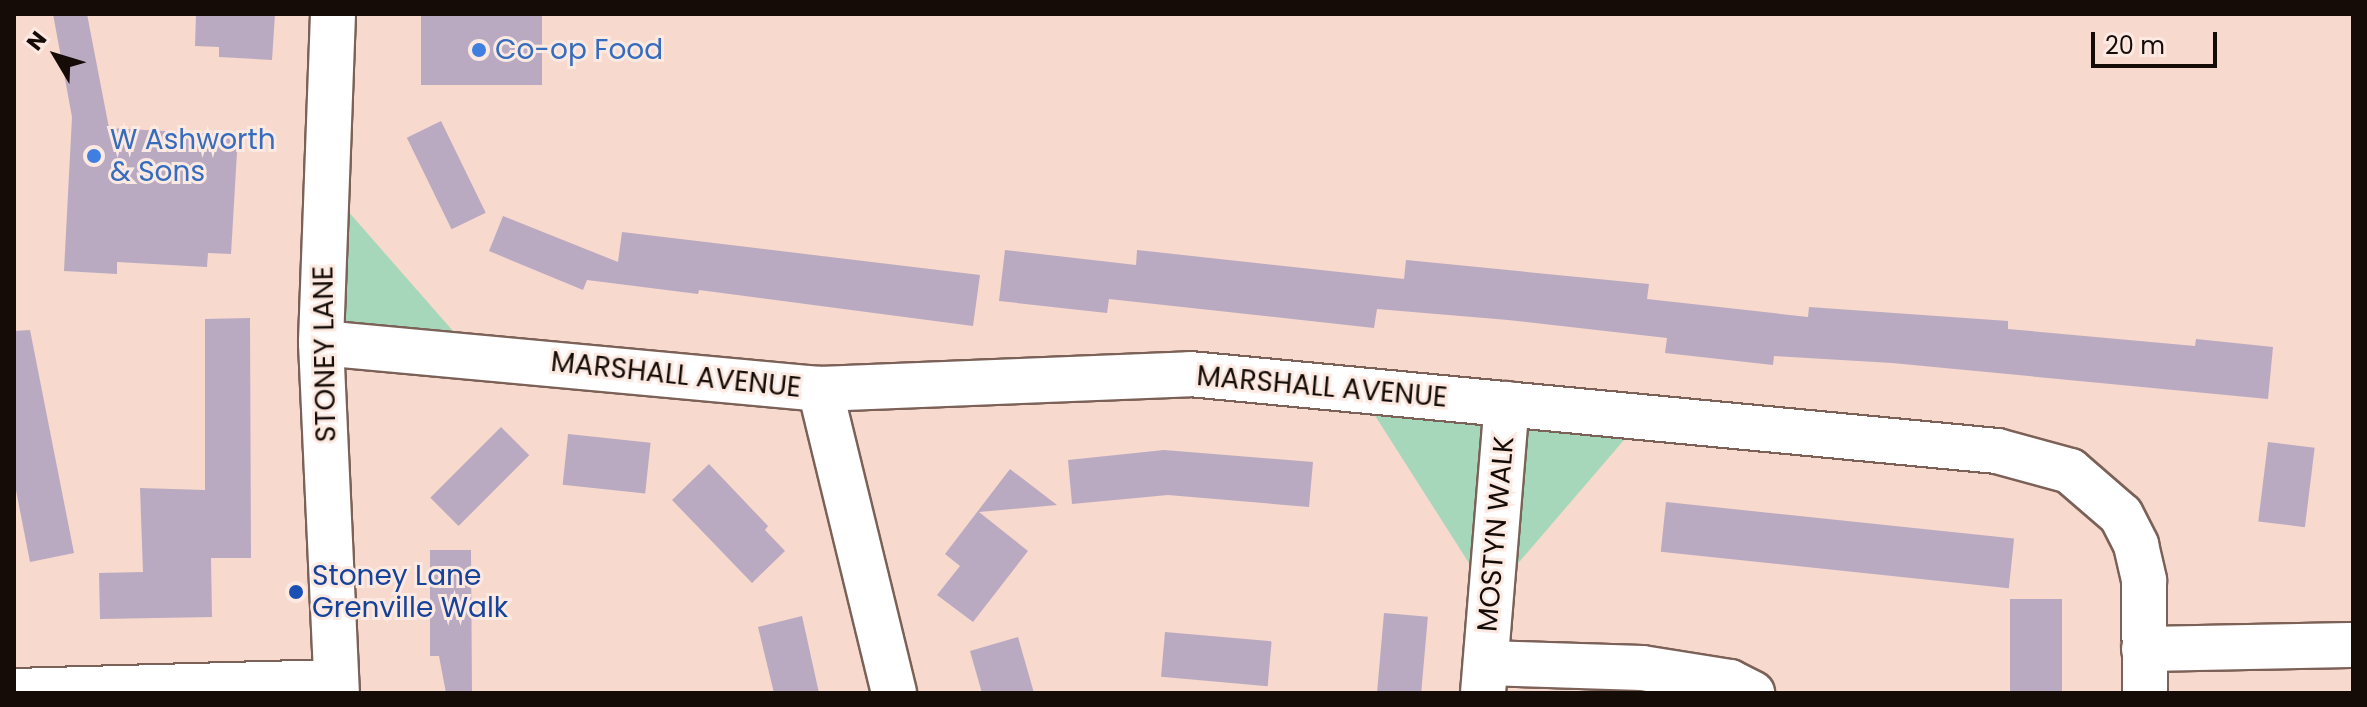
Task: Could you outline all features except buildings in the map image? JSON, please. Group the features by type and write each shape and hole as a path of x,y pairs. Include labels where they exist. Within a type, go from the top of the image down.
{"street":[{"name":"STONEY LANE","path":"333,14 321,343 337,687"},
{"name":"MARSHALL AVENUE","path":"321,343 820,389 1190,374 1997,451 2070,471 2121,515 2136,545 2144,581 2145,693"},
{"path":"820,389 894,693"},
{"name":"MOSTYN WALK","path":"1507,404 1484,678 1642,668 1730,682 1752,693"},
{"path":"2144,649 2353,645"},
{"path":"14,691 337,687"}],"green space":[{"path":"325,185 474,355 321,343"},
{"path":"1358,389 1642,419 1490,596"}],"place":[{"name":"Co-op Food","path":"479,50"},
{"name":"W Ashworth & Sons","path":"94,156"},
{"name":"Stoney Lane Grenville Walk","path":"296,592"}]}
